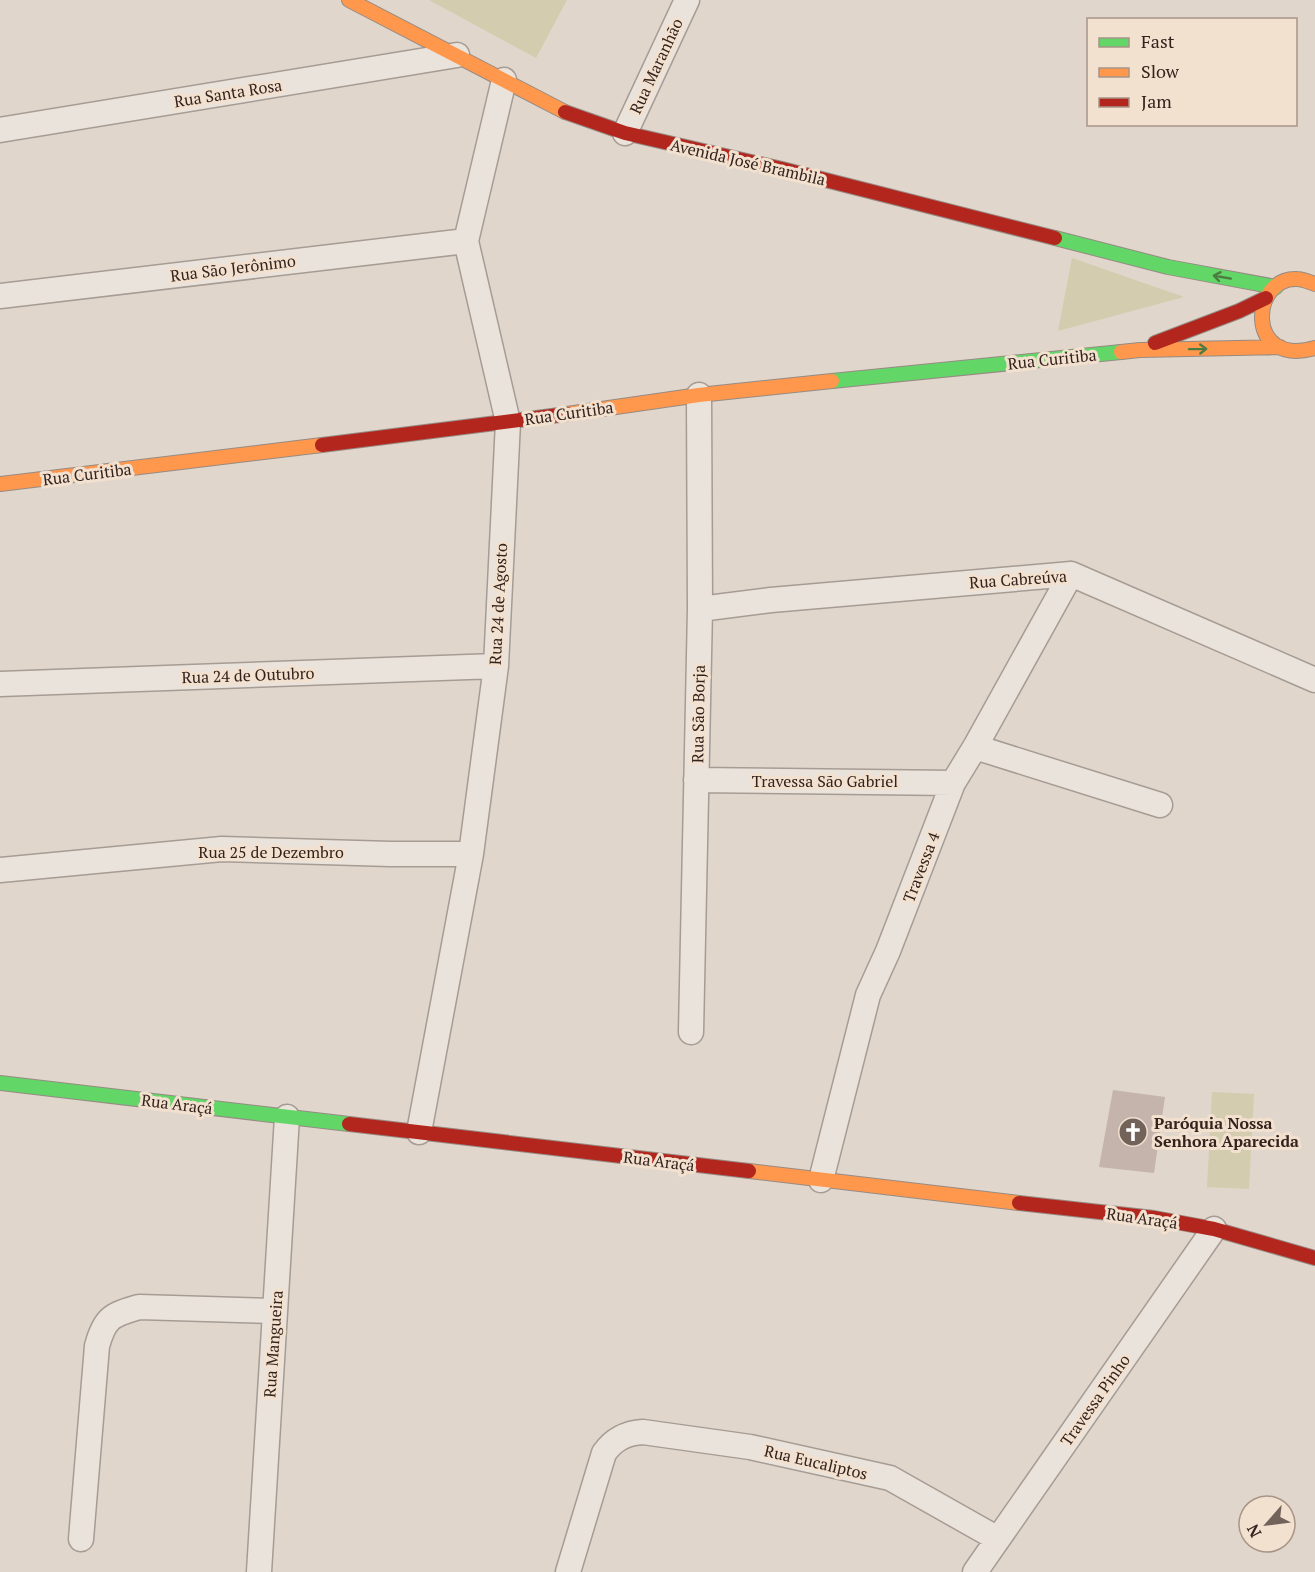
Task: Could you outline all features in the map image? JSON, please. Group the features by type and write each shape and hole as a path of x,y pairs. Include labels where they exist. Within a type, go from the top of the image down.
{"street":[{"name":"Avenida José Brambila","path":"349,0 563,111 625,132 782,169 1168,267 1276,286"},
{"name":"Rua Maranhão","path":"625,132 687,0"},
{"name":"Rua Santa Rosa","path":"0,130 457,55"},
{"name":"Rua 24 de Agosto","path":"419,1132 471,854 496,666 508,422 466,241 504,80"},
{"name":"Rua São Jerônimo","path":"0,296 466,241"},
{"name":"Avenida José Brambila","path":"1168,267 1185,282"},
{"path":"1280,347 1271,341 1261,320 1266,297 1276,286 1295,279 1315,284"},
{"name":"Rua Curitiba","path":"1140,350 1178,333 1249,307 1266,297"},
{"path":"1216,305 1265,332"},
{"name":"Rua Curitiba","path":"0,484 508,422 699,395 1140,350 1280,347 1291,352 1302,352 1315,348"},
{"name":"Rua São Borja","path":"691,1032 700,609 699,395"},
{"name":"Rua Cabreúva","path":"700,609 771,600 1071,574 1315,680"},
{"name":"Travessa 4","path":"821,1180 868,995 888,951 953,783 1071,574"},
{"name":"Rua 24 de Outubro","path":"0,684 496,666"},
{"path":"975,747 1160,805"},
{"name":"Travessa São Gabriel","path":"696,780 953,783"},
{"name":"Rua 25 de Dezembro","path":"0,870 222,849 471,854"},
{"name":"Rua Araçá","path":"0,1083 1154,1218 1214,1229 1315,1258"},
{"name":"Rua Mangueira","path":"259,1572 286,1117"},
{"name":"Travessa Pinho","path":"975,1572 1214,1229"},
{"path":"81,1539 97,1346 102,1330 110,1318 139,1307 275,1311"},
{"name":"Rua Eucaliptos","path":"568,1572 604,1452 620,1437 643,1432 738,1446 890,1478 998,1539"}],"shaded area":[{"path":"429,0 567,0 536,58"},
{"path":"1072,258 1184,297 1058,331"},
{"path":"1212,1092 1254,1094 1249,1189 1207,1187"}],"building":[{"name":"Paróquia Nossa Senhora Aparecida","path":"1113,1090 1165,1097 1154,1173 1099,1167"}],"traffic: fast":[{"path":"1055,238 1168,267 1276,287"},
{"path":"832,381 1121,352"},
{"path":"0,1083 349,1124"}],"traffic: slow":[{"path":"349,0 565,112"},
{"path":"1315,284 1297,279 1281,282 1270,292 1264,305 1262,320 1266,334 1276,345 1292,351 1315,348"},
{"path":"1121,352 1280,347"},
{"path":"567,414 699,395 832,381"},
{"path":"0,484 322,445"},
{"path":"749,1171 1019,1203"}],"traffic: jam":[{"path":"565,112 625,133 782,169 1055,238"},
{"path":"1155,343 1239,311 1266,298"},
{"path":"322,445 567,414"},
{"path":"349,1124 749,1171"},
{"path":"1019,1203 1154,1218 1214,1229 1315,1258"}],"place":[{"name":"Paróquia Nossa Senhora Aparecida","path":"1133,1132"}]}
